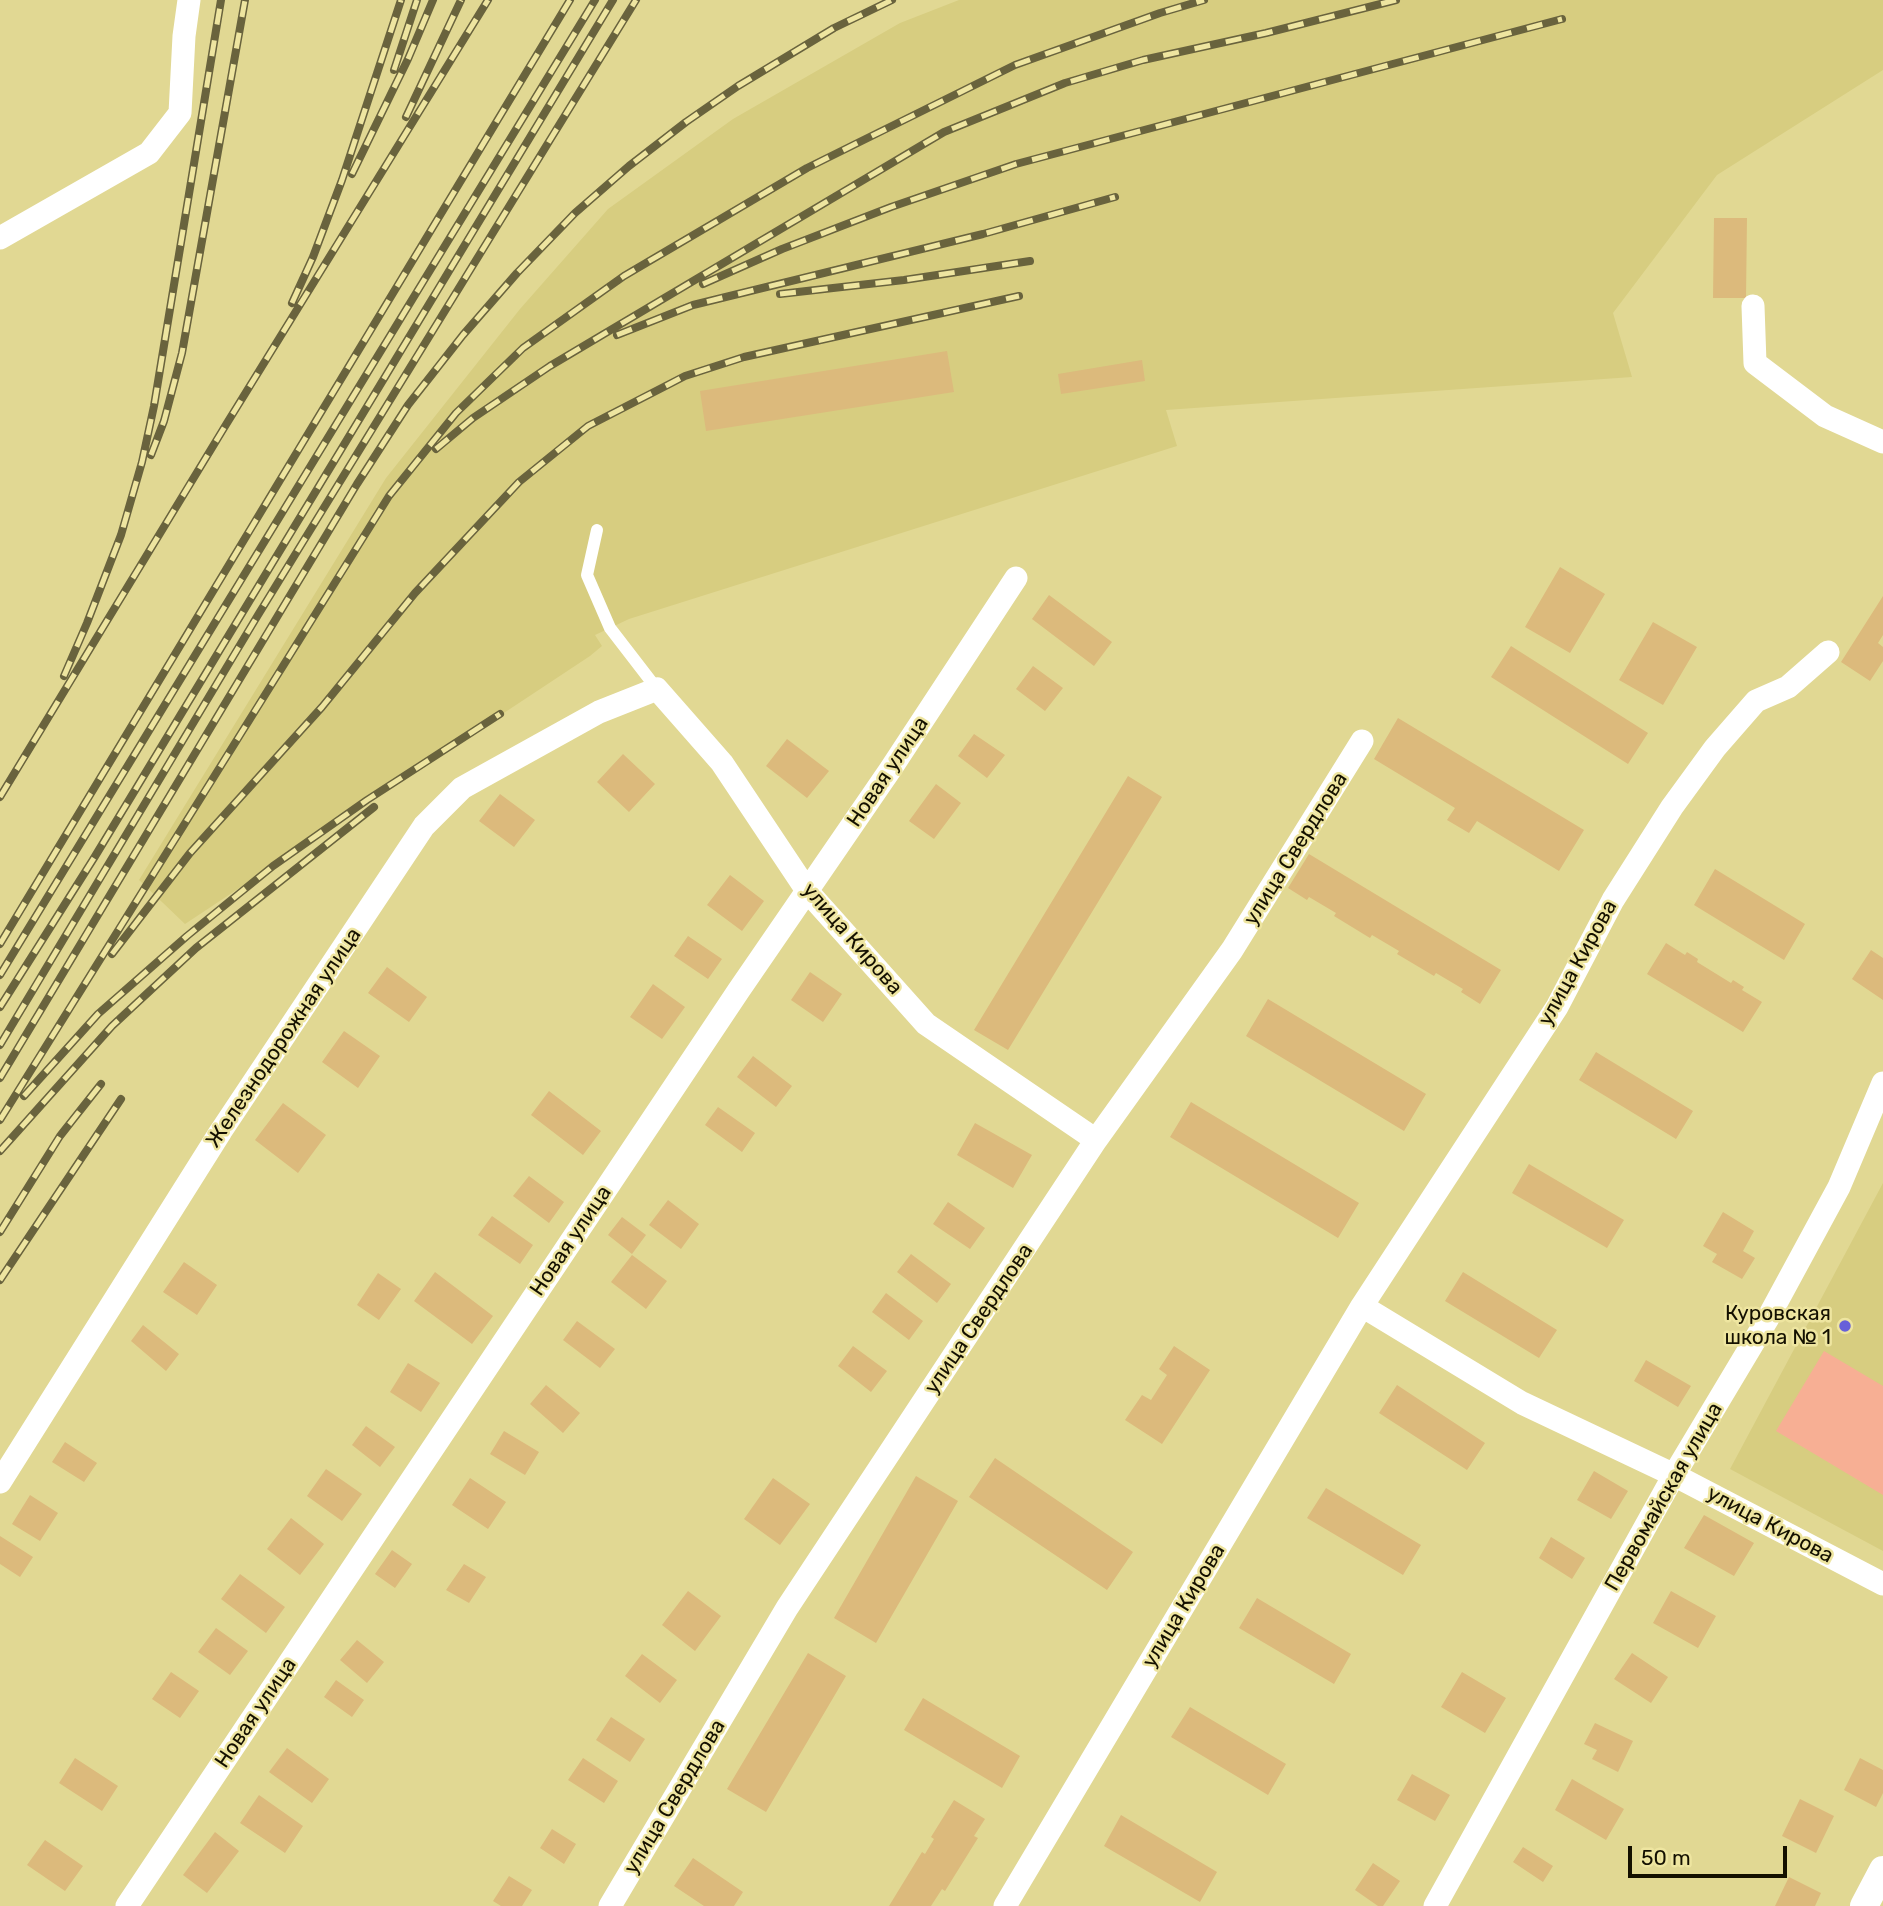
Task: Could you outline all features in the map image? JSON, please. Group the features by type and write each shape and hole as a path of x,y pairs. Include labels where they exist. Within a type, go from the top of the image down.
{"street":[{"path":"0,238 149,153 180,113 184,36 189,0"},
{"path":"1753,306 1755,363 1825,416 1883,442"},
{"name":"Новая улица","path":"127,1906 1016,578"},
{"name":"улица Кирова","path":"1005,1906 1362,1306 1557,1007 1613,900 1672,807 1716,748 1756,701 1788,687 1828,652"},
{"name":"улица Кирова","path":"657,689 722,763 808,891 926,1024 1096,1140"},
{"name":"Железнодорожная улица","path":"0,1482 221,1131 424,826 462,788 599,712 657,689"},
{"name":"улица Свердлова","path":"610,1906 787,1608 1096,1140 1232,950 1362,741"},
{"name":"Первомайская улица","path":"1435,1906 1674,1475 1768,1318 1839,1187 1883,1083"},
{"name":"улица Кирова","path":"1362,1306 1522,1404 1674,1475 1883,1584"},
{"path":"1864,1906 1883,1870"}],"lane":[{"path":"597,530 587,575 610,628 657,689"}],"shaded area":[{"path":"959,0 1883,0 1883,70 1717,175 1613,313 1632,377 1166,410 1177,446 629,619 595,635 602,646 590,656 185,924 139,880 386,478 520,309 608,209 733,119 900,23"},
{"name":"Куровская школа № 1","path":"1883,1183 1883,1551 1730,1469"},
{"path":"1824,1351 1883,1386 1883,1495 1776,1431"}],"building":[{"path":"1714,218 1747,218 1746,298 1713,298"},
{"path":"947,351 954,392 706,431 700,391"},
{"path":"1142,360 1145,381 1061,394 1058,374"},
{"path":"1560,567 1605,594 1570,653 1525,627"},
{"path":"1049,595 1112,642 1094,666 1032,619"},
{"path":"1883,596 1883,635 1878,643 1883,647 1883,661 1870,681 1841,662"},
{"path":"1653,622 1697,647 1663,705 1619,680"},
{"path":"1511,646 1648,733 1628,764 1491,677"},
{"path":"1033,666 1063,688 1045,711 1016,689"},
{"path":"1398,718 1584,830 1559,871 1477,821 1469,833 1447,820 1455,808 1374,759"},
{"path":"974,734 1005,755 987,778 958,756"},
{"path":"787,739 829,771 807,798 766,766"},
{"path":"623,754 655,784 629,812 597,782"},
{"path":"1128,776 1162,797 1008,1050 974,1030"},
{"path":"936,784 961,803 934,839 909,821"},
{"path":"500,794 535,820 514,847 479,821"},
{"path":"1309,854 1501,970 1480,1004 1461,992 1463,989 1436,973 1434,976 1397,954 1399,951 1372,935 1370,938 1334,916 1336,913 1288,888"},
{"path":"1715,869 1805,924 1784,960 1694,905"},
{"path":"730,875 764,901 742,931 707,905"},
{"path":"688,936 722,959 708,979 674,956"},
{"path":"1666,943 1685,955 1687,952 1698,959 1697,962 1731,983 1733,980 1744,987 1742,990 1762,1002 1743,1032 1647,974"},
{"path":"1871,950 1883,958 1883,1000 1852,979"},
{"path":"387,967 427,997 409,1022 368,993"},
{"path":"810,972 842,994 823,1022 791,1000"},
{"path":"653,984 685,1007 662,1039 630,1017"},
{"path":"1268,999 1426,1094 1404,1131 1246,1036"},
{"path":"344,1031 380,1056 358,1088 322,1062"},
{"path":"1596,1052 1693,1111 1676,1139 1579,1080"},
{"path":"753,1056 792,1086 776,1107 737,1077"},
{"path":"549,1091 601,1131 583,1155 531,1115"},
{"path":"1191,1102 1359,1203 1338,1238 1170,1137"},
{"path":"283,1103 326,1135 298,1173 255,1140"},
{"path":"718,1107 755,1133 742,1152 705,1125"},
{"path":"975,1123 1032,1155 1013,1188 957,1155"},
{"path":"1529,1164 1624,1220 1607,1248 1512,1193"},
{"path":"529,1176 564,1202 549,1223 513,1196"},
{"path":"668,1200 699,1224 681,1249 649,1225"},
{"path":"948,1202 985,1228 970,1249 933,1224"},
{"path":"1723,1212 1754,1231 1743,1251 1755,1258 1742,1279 1712,1262 1717,1254 1703,1246"},
{"path":"492,1216 533,1245 520,1264 478,1235"},
{"path":"622,1217 646,1235 632,1254 608,1235"},
{"path":"911,1254 951,1284 937,1303 897,1272"},
{"path":"632,1255 667,1281 646,1309 611,1282"},
{"path":"184,1262 217,1285 197,1315 163,1292"},
{"path":"435,1272 493,1316 472,1344 414,1301"},
{"path":"1463,1272 1557,1330 1539,1358 1445,1301"},
{"path":"378,1273 401,1289 379,1320 357,1305"},
{"path":"886,1293 923,1321 909,1340 872,1312"},
{"path":"577,1321 615,1349 600,1368 563,1340"},
{"path":"143,1325 179,1354 166,1371 131,1341"},
{"path":"853,1346 887,1371 871,1392 838,1366"},
{"path":"1174,1346 1210,1370 1162,1444 1125,1420 1142,1395 1151,1400 1167,1375 1159,1369"},
{"path":"1646,1360 1691,1386 1678,1407 1634,1381"},
{"path":"408,1363 440,1383 421,1412 390,1392"},
{"path":"546,1385 580,1413 563,1433 530,1404"},
{"path":"1397,1385 1485,1443 1467,1470 1379,1413"},
{"path":"366,1426 395,1447 380,1467 352,1445"},
{"path":"504,1431 539,1452 525,1475 490,1454"},
{"path":"65,1442 97,1463 84,1482 52,1462"},
{"path":"995,1458 1133,1552 1107,1590 969,1497"},
{"path":"326,1469 362,1494 342,1521 307,1496"},
{"path":"1594,1471 1628,1491 1611,1519 1577,1500"},
{"path":"916,1476 958,1501 876,1643 834,1618"},
{"path":"470,1478 506,1502 488,1529 452,1505"},
{"path":"773,1478 810,1504 780,1545 744,1519"},
{"path":"1326,1488 1421,1545 1403,1575 1307,1518"},
{"path":"30,1495 58,1513 40,1541 12,1524"},
{"path":"1704,1515 1754,1543 1734,1576 1684,1548"},
{"path":"291,1518 324,1544 300,1575 267,1549"},
{"path":"0,1536 33,1557 20,1577 0,1564"},
{"path":"1551,1537 1585,1558 1572,1579 1539,1558"},
{"path":"392,1550 412,1564 395,1588 375,1574"},
{"path":"464,1564 486,1577 469,1603 446,1590"},
{"path":"240,1574 285,1607 266,1633 221,1599"},
{"path":"688,1591 721,1616 695,1651 662,1625"},
{"path":"1671,1591 1716,1616 1698,1648 1653,1623"},
{"path":"1257,1598 1351,1654 1334,1684 1239,1628"},
{"path":"216,1628 248,1651 230,1675 198,1652"},
{"path":"357,1640 384,1662 367,1683 340,1660"},
{"path":"808,1653 846,1676 766,1812 727,1789"},
{"path":"1632,1653 1668,1677 1651,1703 1614,1679"},
{"path":"642,1654 677,1680 660,1703 625,1676"},
{"path":"171,1672 199,1691 180,1718 152,1699"},
{"path":"1462,1672 1506,1698 1485,1733 1441,1707"},
{"path":"336,1680 364,1700 352,1717 324,1697"},
{"path":"923,1698 1020,1756 1002,1788 904,1730"},
{"path":"1190,1707 1286,1764 1268,1795 1171,1737"},
{"path":"611,1717 645,1739 630,1762 596,1740"},
{"path":"1595,1723 1633,1741 1618,1772 1592,1759 1597,1750 1584,1744"},
{"path":"287,1748 329,1779 312,1803 269,1772"},
{"path":"75,1758 118,1786 102,1811 59,1783"},
{"path":"583,1758 618,1781 604,1803 568,1780"},
{"path":"1860,1758 1883,1770 1883,1793 1876,1807 1844,1790"},
{"path":"1412,1774 1450,1795 1435,1821 1397,1800"},
{"path":"1572,1779 1624,1809 1606,1840 1555,1810"},
{"path":"259,1795 303,1826 285,1853 240,1823"},
{"path":"1800,1799 1834,1816 1816,1853 1782,1836"},
{"path":"954,1800 985,1819 974,1836 978,1838 945,1891 942,1889 931,1906 889,1906 922,1852 925,1854 934,1839 931,1837"},
{"path":"1121,1815 1217,1872 1200,1902 1104,1846"},
{"path":"552,1829 576,1844 564,1864 540,1848"},
{"path":"215,1832 239,1851 207,1893 183,1875"},
{"path":"45,1840 83,1866 65,1891 27,1865"},
{"path":"1523,1847 1553,1866 1543,1882 1513,1862"},
{"path":"693,1858 743,1892 734,1906 704,1906 674,1886"},
{"path":"1373,1863 1400,1881 1383,1906 1378,1906 1355,1890"},
{"path":"509,1876 532,1890 522,1906 501,1906 493,1901"},
{"path":"1789,1877 1821,1893 1815,1906 1775,1906"}],"railway":[{"path":"64,676 121,535 142,462 154,406 221,0"},
{"path":"151,455 164,421 182,353 245,0"},
{"path":"292,303 313,257 342,180 401,0"},
{"path":"394,70 417,0"},
{"path":"352,174 408,59 433,0"},
{"path":"406,117 461,0"},
{"path":"0,797 488,0"},
{"path":"0,944 570,0"},
{"path":"0,975 595,0"},
{"path":"0,1007 94,858 613,0"},
{"path":"0,1045 258,615 636,0"},
{"path":"0,1078 357,484 408,405 463,335 517,273 575,213 629,166 738,86 834,28 892,0"},
{"path":"0,1120 389,496 456,413 523,348 624,276 807,168 1015,65 1204,0"},
{"path":"436,449 473,418 550,366 944,132 1065,83 1143,60 1266,33 1396,0"},
{"path":"703,284 782,249 891,207 1016,164 1562,19"},
{"path":"617,335 693,305 983,234 1115,197"},
{"path":"780,294 904,280 1030,261"},
{"path":"112,954 190,853 322,707 415,593 519,482 588,426 685,376 744,357 1019,296"},
{"path":"24,1096 98,1014 273,866 367,800 500,714"},
{"path":"0,1151 112,1026 196,948 374,807"},
{"path":"0,1232 60,1136 101,1084"},
{"path":"0,1280 121,1099"}],"place":[{"name":"Куровская школа № 1","path":"1845,1326"}]}
